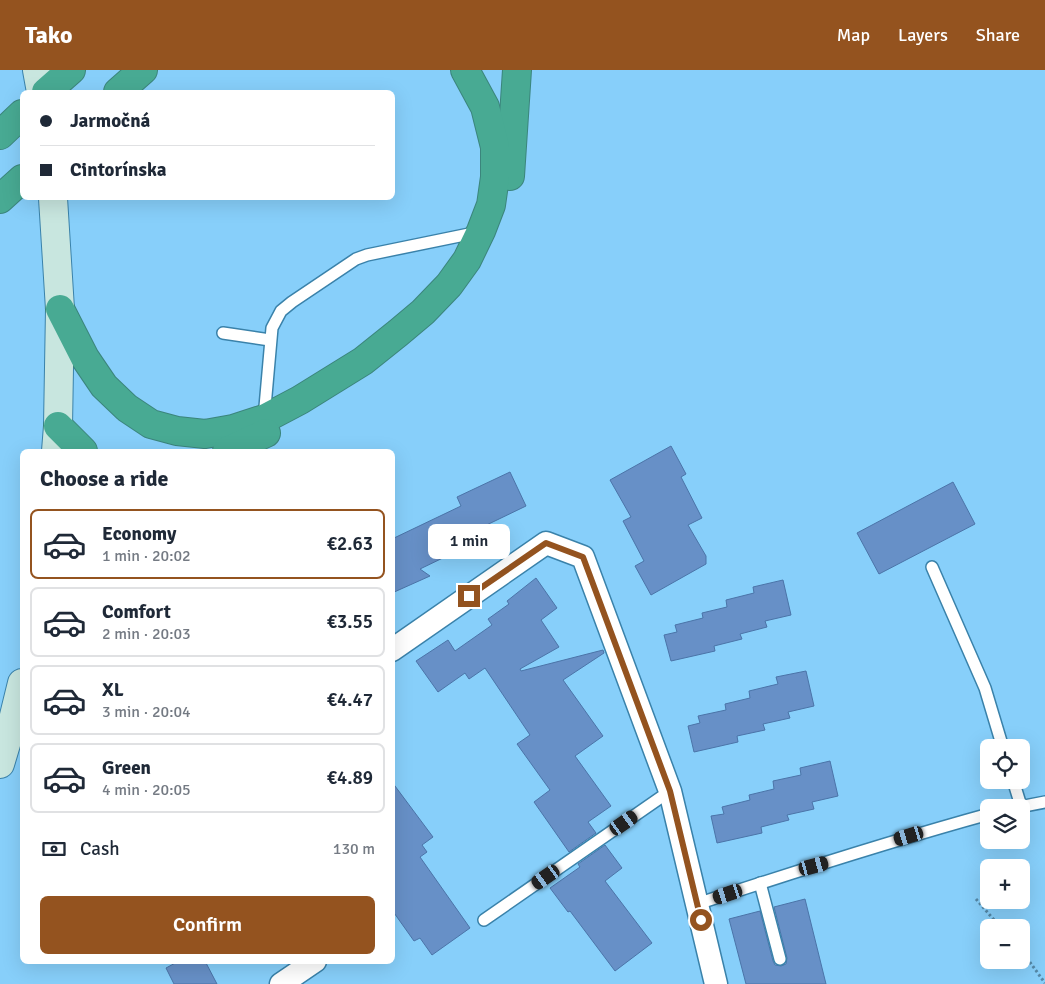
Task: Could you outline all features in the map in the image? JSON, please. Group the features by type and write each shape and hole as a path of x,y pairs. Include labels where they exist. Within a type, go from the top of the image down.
{"highway":[{"path":"48,90 71,70"},
{"path":"120,90 143,70"},
{"path":"60,310 85,358 104,386 127,408 151,424 177,431 205,434 233,429 264,419 300,400 363,361 423,312 449,285 467,260 491,205 495,177 495,147 485,107 465,70"},
{"path":"231,449 271,431 330,399 372,372 435,321 458,297 481,267 496,237 505,208 510,179 517,70"},
{"path":"0,135 20,116"},
{"path":"0,200 20,181"},
{"path":"57,438 78,449"}],"main road":[{"path":"37,70 41,90"},
{"path":"53,200 60,310 57,438"},
{"path":"0,764 20,691"}],"street":[{"path":"395,648 546,543 583,557 670,791 716,984"},
{"path":"281,984 311,964"}],"lane":[{"path":"264,419 270,340 272,328 281,311 356,259 481,231"},
{"path":"228,334 270,340"},
{"path":"932,567 984,688 1000,739"},
{"path":"484,920 670,791"},
{"path":"1030,805 1045,802"},
{"path":"697,904 890,842 980,817"},
{"path":"760,883 780,959"}],"path":[{"path":"976,899 994,919"},
{"path":"1030,962 1045,983"}],"building":[{"path":"671,446 686,474 681,477 702,518 688,525 706,556 706,564 651,595 635,566 644,561 623,521 631,517 610,480"},
{"path":"510,472 526,506 472,532 478,541 420,569 430,576 395,592 395,538 461,506 457,497"},
{"path":"953,482 975,524 879,574 857,533"},
{"path":"536,578 557,608 541,620 559,647 520,669 521,671 603,650 604,653 563,680 603,736 575,756 611,806 588,822 596,833 569,852 534,802 550,790 517,744 530,735 485,668 469,679 465,673 438,692 416,661 448,640 455,651 492,625 488,619 509,604 507,601"},
{"path":"783,580 791,615 765,621 767,627 740,634 742,639 714,646 715,651 671,661 664,635 677,632 675,625 703,618 702,613 727,607 726,600 754,593 753,587"},
{"path":"806,671 814,706 788,712 790,718 763,724 765,730 737,736 738,742 694,752 688,726 700,723 698,716 726,710 725,704 750,698 749,691 778,684 776,677"},
{"path":"830,761 838,796 812,802 814,809 787,815 789,820 761,827 762,833 717,843 711,816 724,814 722,807 750,800 749,795 774,789 773,781 801,775 800,768"},
{"path":"395,786 433,837 422,845 427,852 420,857 470,928 432,955 420,938 414,941 395,914"},
{"path":"605,845 622,868 605,881 652,943 615,971 570,911 568,912 550,888 580,867 578,864"},
{"path":"805,899 826,984 746,984 729,919 760,911 773,961 775,965 781,966 786,964 787,958 774,907"},
{"path":"173,964 207,964 217,984 174,984 166,968"}],"route":[{"path":"469,596 546,543 583,557 670,791 701,920"}]}
